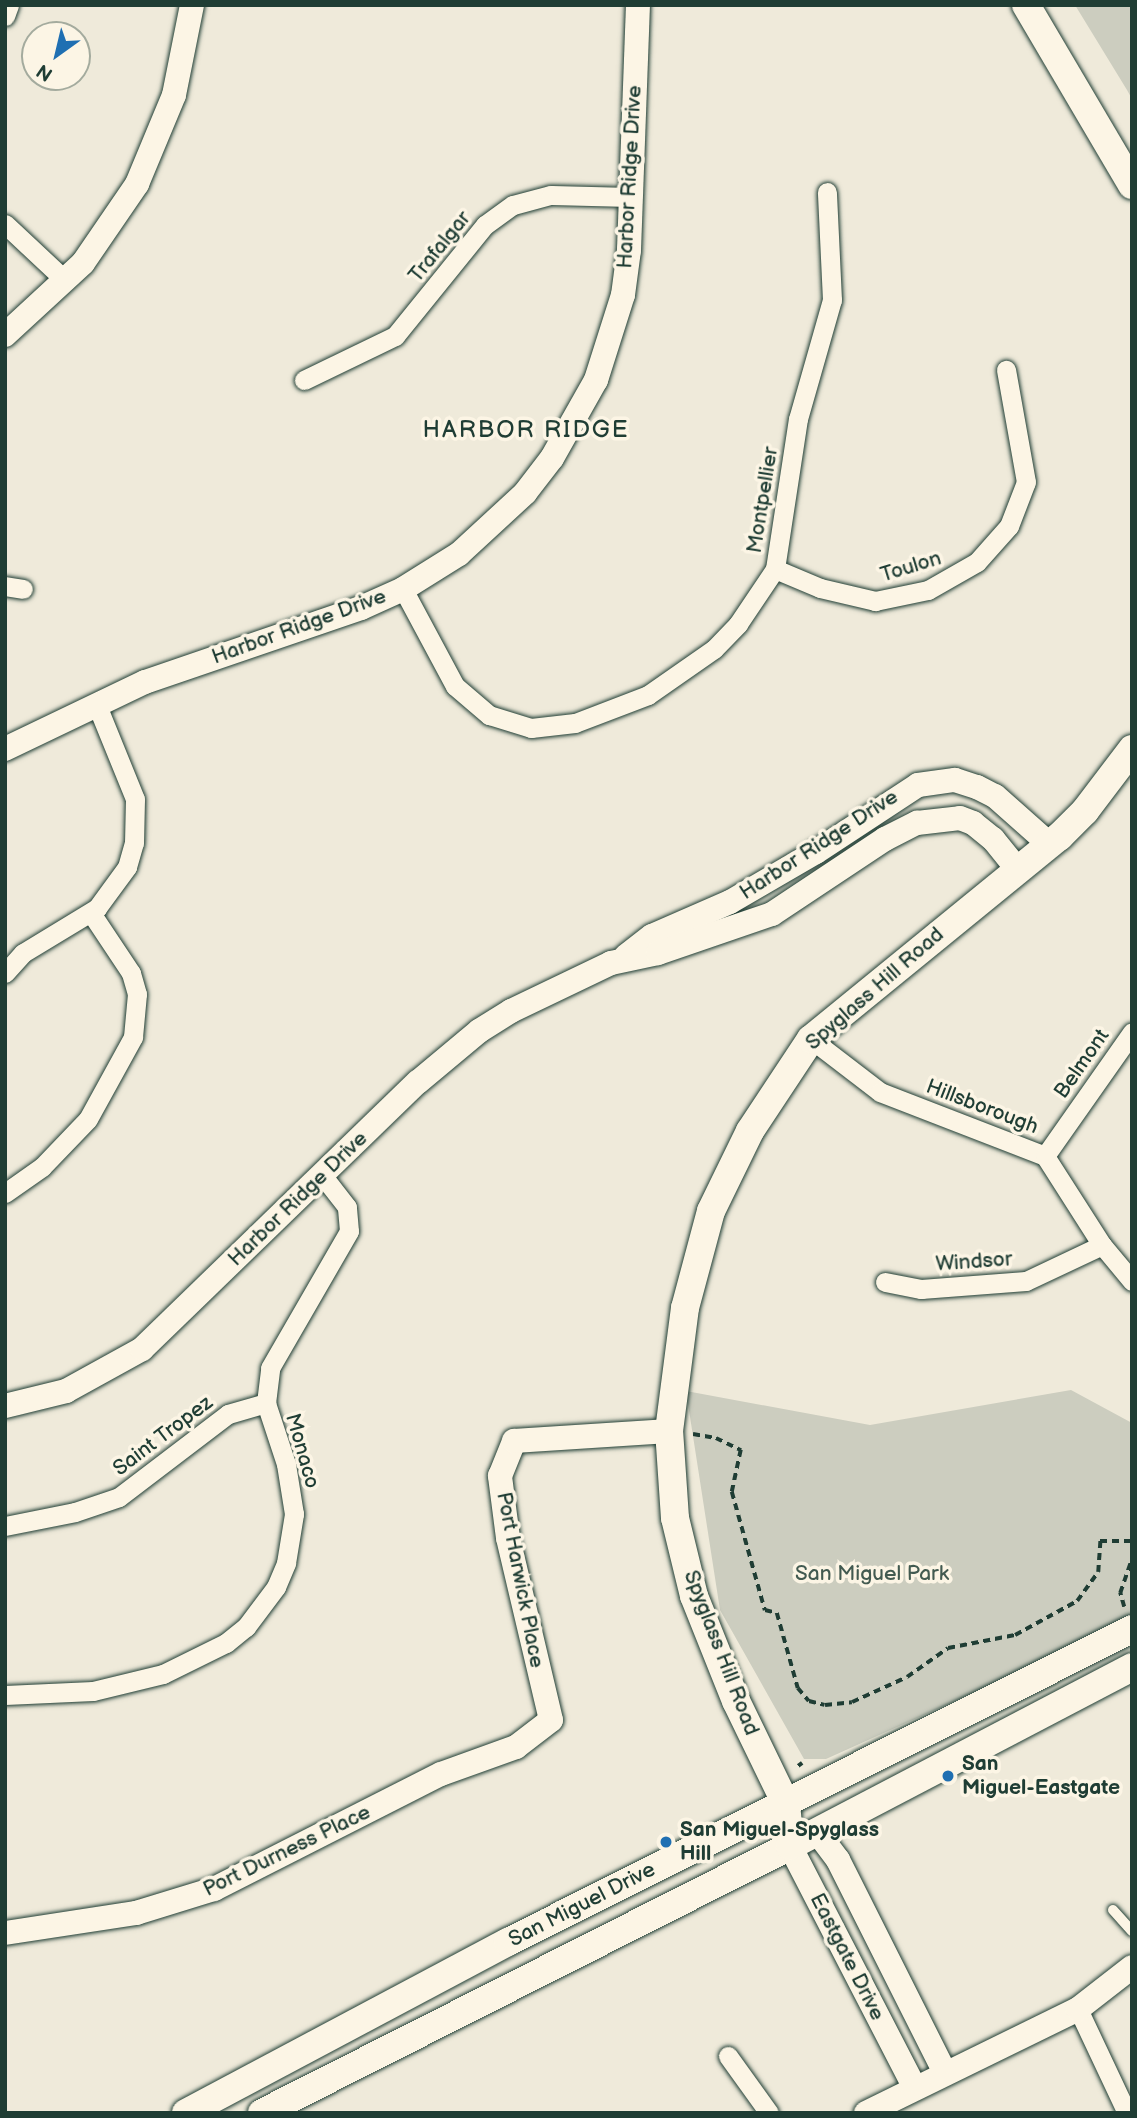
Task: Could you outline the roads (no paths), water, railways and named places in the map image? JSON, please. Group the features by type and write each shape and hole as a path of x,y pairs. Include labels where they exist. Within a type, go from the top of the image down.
{"main road":[{"path":"1026,5 1132,185"},
{"name":"Spyglass Hill Road","path":"786,1804 736,1701 694,1596 675,1518 669,1431 685,1308 711,1211 750,1131 811,1039 1049,844 1085,811 1132,749"},
{"name":"San Miguel Drive","path":"186,2113 508,1942 1131,1629"},
{"name":"San Miguel Drive","path":"261,2113 790,1846 1132,1667"},
{"name":"Eastgate Drive","path":"786,1804 817,1832"},
{"name":"Eastgate Drive","path":"786,1804 790,1846"}],"street":[{"path":"5,16 9,5"},
{"path":"5,335 66,281 112,225 158,140 174,95 192,5"},
{"name":"Harbor Ridge Drive","path":"5,749 96,703 403,589 459,554 493,525 532,485 576,421 596,380 623,295 631,197 638,5"},
{"name":"Montpellier","path":"403,589 451,679 471,702 509,724 553,728 648,695 679,676 738,624 775,569 798,419 832,300 827,192"},
{"name":"Trafalgar","path":"304,380 395,336 485,225 513,205 551,195 631,197"},
{"path":"5,224 66,281"},
{"name":"Toulon","path":"775,569 820,588 875,600 928,590 977,562 1009,526 1026,482 1006,370"},
{"path":"5,973 43,939 91,913 114,889 127,867 137,818 131,781 96,703"},
{"name":"Harbor Ridge Drive","path":"5,1406 66,1391 142,1349 418,1082 479,1031 623,959 652,936 730,902 816,852 909,788 955,780 977,787 995,796 1049,844"},
{"path":"909,788 920,823"},
{"name":"Harbor Ridge Drive","path":"623,959 658,953 772,914 885,839 920,823 960,818 973,822 984,829 1018,870"},
{"path":"5,1193 42,1167 88,1119 133,1037 137,1016 131,973 91,913"},
{"name":"Belmont","path":"1045,1156 1132,1032"},
{"name":"Hillsborough","path":"811,1039 880,1092 1045,1156 1102,1245 1132,1281"},
{"name":"Monaco","path":"5,1695 81,1692 128,1685 196,1660 246,1627 276,1587 292,1539 292,1489 266,1402 278,1350 349,1231 348,1207 322,1175"},
{"name":"Windsor","path":"885,1282 921,1289 1026,1281 1102,1245"},
{"name":"Saint Tropez","path":"5,1526 84,1510 119,1497 228,1414 266,1402"},
{"name":"Port Harwick Place","path":"551,1720 519,1599 506,1526 500,1476 514,1440 669,1431"},
{"name":"Port Durness Place","path":"5,1933 136,1913 214,1889 442,1774 516,1747 551,1720"},
{"name":"Eastgate Drive","path":"817,1832 838,1860 944,2071"},
{"name":"Eastgate Drive","path":"790,1846 914,2086"},
{"path":"866,2113 944,2071 1078,2009 1132,1967"},
{"path":"1078,2009 1127,2113"},
{"path":"728,2056 769,2113"}],"lane":[{"path":"1113,1910 1132,1931"}],"place":[{"name":"San Miguel-Eastgate","path":"948,1776"},
{"name":"San Miguel-Spyglass Hill","path":"666,1842"}],"district":[{"name":"HARBOR RIDGE","path":"526,430"}],"park label":[{"name":"San Miguel Park","path":"872,1574"}]}
